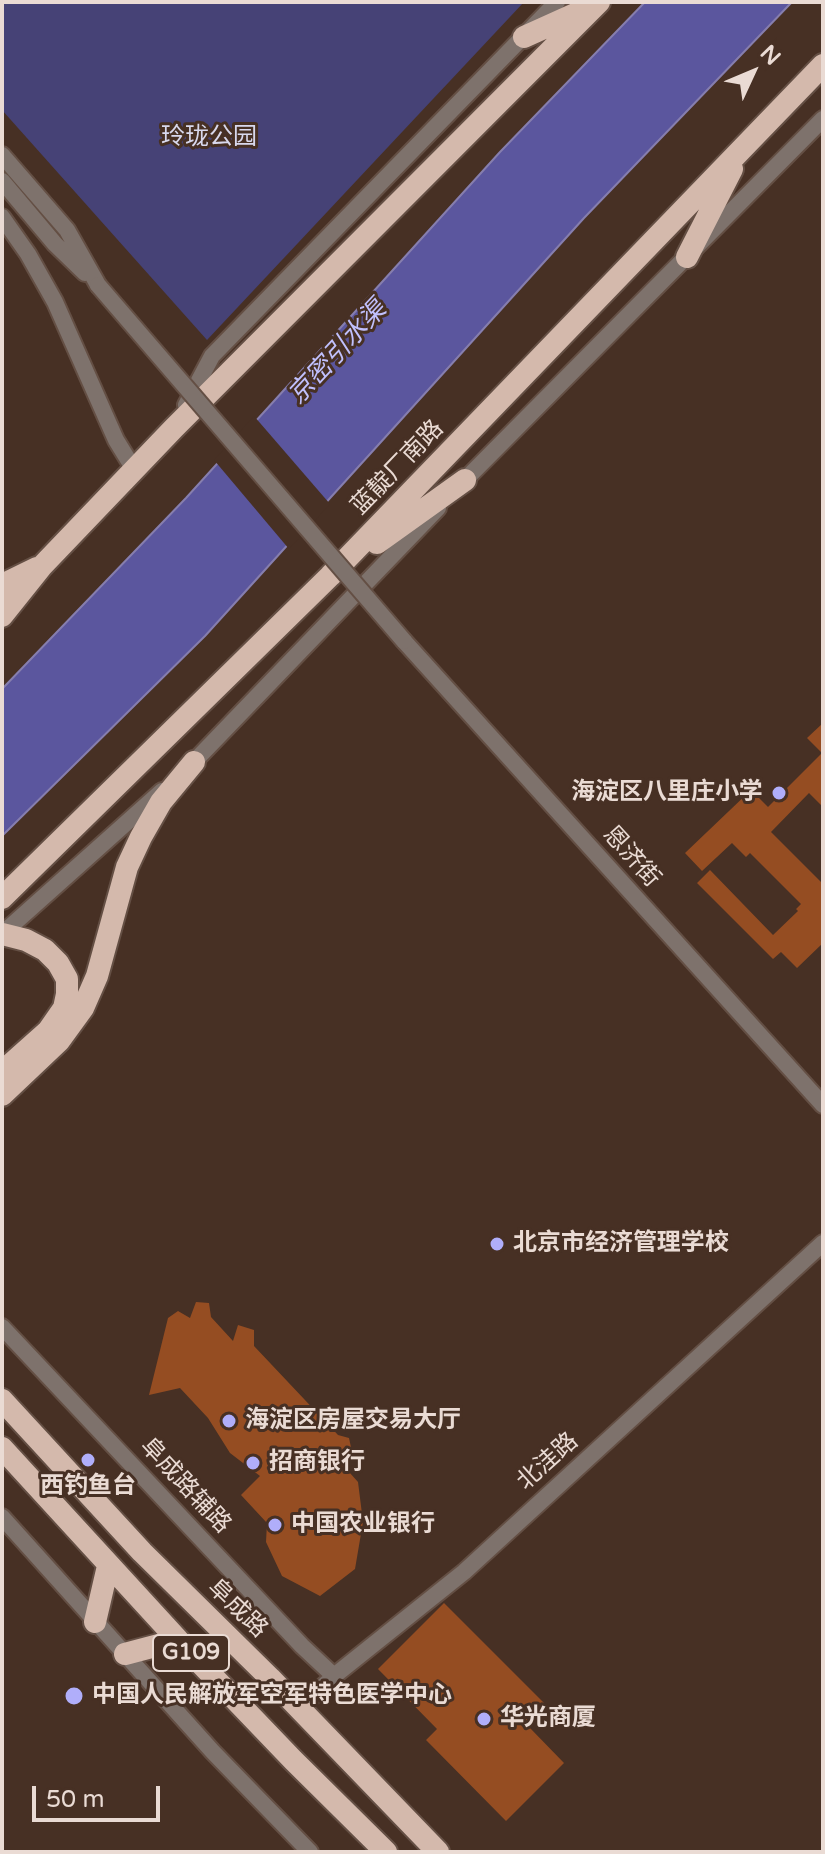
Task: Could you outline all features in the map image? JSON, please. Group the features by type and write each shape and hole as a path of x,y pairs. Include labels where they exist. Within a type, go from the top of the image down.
{"highway":[{"path":"524,37 599,3"},
{"path":"2,616 42,566 174,428 599,3"},
{"name":"蓝靛厂南路","path":"2,898 330,576 823,65"},
{"path":"687,257 744,147"},
{"path":"330,576 465,480"},
{"path":"2,585 42,566"},
{"path":"2,1095 59,1041 83,1008 97,976 127,867 136,847 161,802 194,762"},
{"path":"2,934 26,940 45,950 58,963 67,979 64,1008 48,1031 2,1072"},
{"name":"阜成路","path":"2,1400 142,1552 438,1852"},
{"name":"G109","path":"2,1448 178,1640 386,1852"},
{"path":"95,1622 108,1566"},
{"path":"125,1654 178,1640"}],"street":[{"path":"174,428 212,356 557,2"},
{"path":"2,934 194,762 465,480 823,119"},
{"path":"2,155 67,230 98,285"},
{"path":"2,181 55,244 98,285"},
{"path":"2,217 28,254 55,302 116,440 135,471"},
{"name":"恩济街","path":"98,285 404,641 823,1105"},
{"name":"北洼路","path":"299,1709 334,1676 464,1572 823,1243"},
{"name":"阜成路辅路","path":"2,1327 334,1676"},
{"path":"2,1517 95,1622 310,1852"}],"green space":[{"name":"玲珑公园","path":"2,2 524,2 207,340 2,110"}],"water":[{"name":"京密引水渠","path":"645,2 792,2 584,218 205,636 2,836 2,689 186,498 500,152"}],"pier":[{"path":"254,416 330,504 289,549 214,460"}],"building":[{"path":"823,723 823,807 809,793 771,832 823,884 823,943 797,968 781,952 773,959 697,883 710,870 773,935 798,911 796,909 801,904 750,853 746,857 732,843 702,871 685,853 751,790 768,807 822,753 807,738"},
{"path":"196,1302 209,1303 211,1317 233,1341 238,1325 254,1330 254,1346 338,1435 349,1438 352,1452 341,1463 358,1482 363,1522 355,1569 320,1596 282,1576 266,1542 267,1523 241,1495 260,1476 230,1453 208,1418 180,1388 149,1395 168,1318 178,1311 190,1318"},
{"name":"华光商厦","path":"444,1603 550,1709 530,1728 564,1763 506,1821 426,1740 437,1729 378,1669"}],"place":[{"name":"海淀区八里庄小学","path":"779,793"},
{"name":"北京市经济管理学校","path":"497,1244"},
{"name":"海淀区房屋交易大厅","path":"229,1421"},
{"name":"西钓鱼台","path":"88,1460"},
{"name":"招商银行","path":"253,1463"},
{"name":"中国农业银行","path":"275,1525"},
{"name":"中国人民解放军空军特色医学中心","path":"74,1696"},
{"name":"华光商厦","path":"484,1719"}]}
